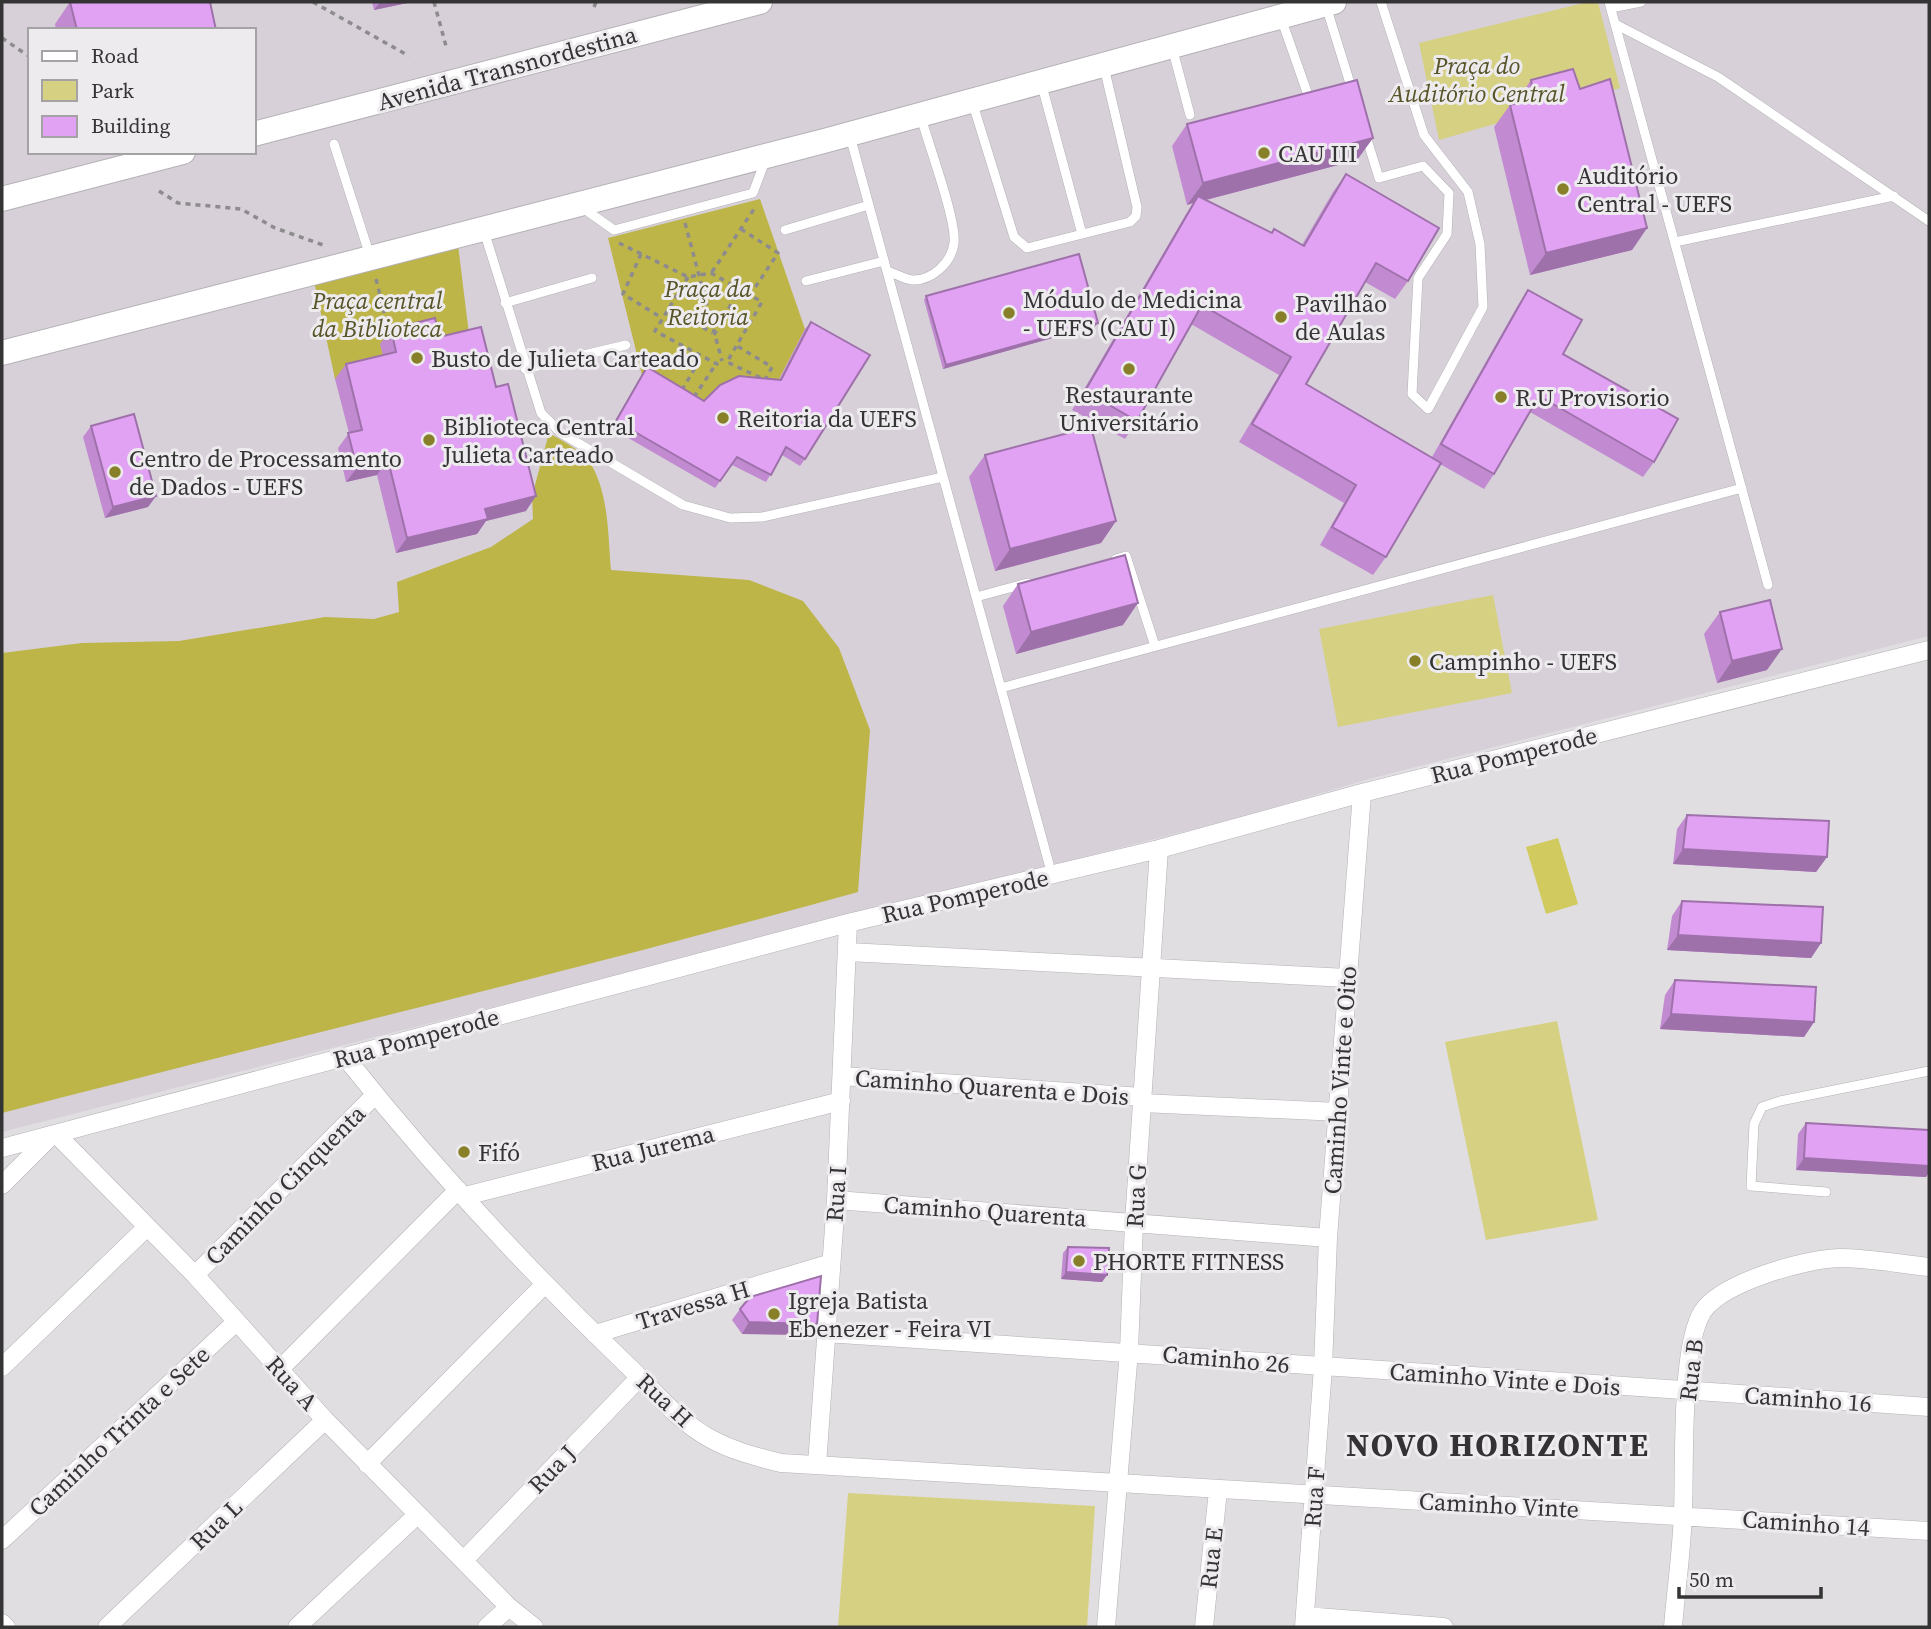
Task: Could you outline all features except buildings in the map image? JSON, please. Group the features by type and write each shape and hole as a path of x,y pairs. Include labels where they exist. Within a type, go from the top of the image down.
{"street":[{"name":"Avenida Transnordestina","path":"256,133 760,2"},
{"path":"2,353 767,156 1330,3"},
{"path":"2,200 175,154"},
{"name":"Rua Pomperode","path":"2,1148 1050,870 1159,849 1362,793 1929,650"},
{"name":"Caminho Vinte e Oito","path":"1323,1367 1328,1238 1362,793"},
{"name":"Rua G","path":"1106,1627 1129,1351 1134,1222 1159,849"},
{"name":"Rua I","path":"817,1465 836,1199 848,923"},
{"path":"848,952 1347,978"},
{"name":"Rua H","path":"345,1057 375,1095 544,1285 676,1413 710,1439 746,1454 781,1464 1218,1490"},
{"name":"Caminho Quarenta e Dois","path":"842,1076 1142,1100 1339,1112"},
{"name":"Caminho Cinquenta","path":"195,1275 375,1095"},
{"name":"Rua Jurema","path":"461,1193 841,1101"},
{"path":"2,1185 54,1135"},
{"name":"Rua A","path":"54,1135 195,1275 367,1464 509,1607 534,1627"},
{"path":"280,1369 461,1193"},
{"name":"Caminho Quarenta","path":"836,1199 1328,1238"},
{"path":"2,1367 147,1227"},
{"name":"Rua B","path":"1673,1627 1683,1514 1686,1390 1694,1334 1703,1312 1717,1296 1766,1275 1826,1260 1839,1258 1929,1266"},
{"name":"Travessa H","path":"595,1334 831,1263"},
{"path":"367,1464 544,1285"},
{"name":"Caminho Trinta e Sete","path":"2,1540 236,1322"},
{"name":"Caminho 26","path":"825,1333 1129,1351 1323,1367"},
{"name":"Caminho Vinte e Dois","path":"1323,1367 1686,1390"},
{"name":"Rua F","path":"1304,1621 1323,1367"},
{"name":"Rua J","path":"464,1560 640,1377"},
{"name":"Caminho 16","path":"1686,1390 1929,1407"},
{"name":"Rua L","path":"107,1627 325,1420"},
{"name":"Caminho Vinte","path":"1218,1490 1683,1514"},
{"name":"Rua E","path":"1204,1627 1218,1490"},
{"name":"Caminho 14","path":"1683,1514 1929,1531"},
{"path":"297,1627 417,1515"},
{"path":"487,1627 509,1607"},
{"path":"1304,1621 1444,1627"},
{"path":"2,1623 6,1627"}],"lane":[{"path":"1362,124 1379,178 1423,166 1450,193 1447,234 1418,278 1412,394 1429,409 1483,307 1480,244 1468,192 1424,135 1381,2"},
{"path":"1641,2 1610,5 1768,585"},
{"path":"1330,3 1354,98"},
{"path":"1280,16 1308,95"},
{"path":"1615,24 1718,76 1929,221"},
{"path":"1171,46 1190,115"},
{"path":"971,99 1014,237 1027,248 1130,222 1136,216 1137,207 1103,64"},
{"path":"1041,81 1082,234"},
{"path":"887,271 913,280 931,275 946,264 954,244 952,222 919,113"},
{"path":"849,132 1050,870"},
{"path":"334,144 371,258"},
{"path":"579,204 614,230 752,193 767,156"},
{"path":"1675,242 1894,196"},
{"path":"785,230 869,205"},
{"path":"483,229 525,369 541,412 561,433 684,505 730,518 762,517 943,477"},
{"path":"806,281 884,261"},
{"path":"505,303 592,278"},
{"path":"525,369 626,345"},
{"path":"1001,688 1742,488"},
{"path":"1101,563 1126,556 1156,646"},
{"path":"976,597 1038,580"},
{"path":"1826,1192 1751,1186 1754,1124 1762,1107 1780,1101 1929,1072"}],"path":[{"path":"313,2 409,56"},
{"path":"434,2 446,46"},
{"path":"2,38 28,56"},
{"path":"159,191 178,203 241,209 275,228 331,248"},
{"path":"712,273 760,199"},
{"path":"684,219 714,335 724,361 765,380 772,367 737,346"},
{"path":"741,229 778,253 750,295"},
{"path":"608,238 688,277 712,273 762,302 737,346 724,361 717,364 696,398 681,390 702,356"},
{"path":"641,254 623,294 662,318"},
{"path":"688,277 655,331 717,364"},
{"path":"714,335 740,288"},
{"path":"669,306 714,335"}],"shaded area":[{"path":"2,2 1929,2 1929,636 1369,779 1241,817 2,1132"},
{"path":"1558,838 1578,904 1546,914 1526,847"}],"green space":[{"name":"Praça do Auditório Central","path":"1588,2 1598,2 1620,88 1439,140 1419,43"},
{"name":"Praça da Reitoria","path":"760,199 805,329 775,387 699,408 642,375 608,238"},
{"name":"Praça central da Biblioteca","path":"458,245 470,342 335,379 312,272"},
{"path":"549,433 584,456 598,478 607,517 611,570 749,580 803,601 839,648 870,730 858,892 2,1113 2,653 82,643 179,641 325,617 374,619 399,612 397,582 491,547 533,519 532,496"},
{"name":"Campinho - UEFS","path":"1493,595 1512,693 1338,727 1319,629"},
{"path":"1557,1021 1598,1220 1486,1240 1445,1042"},
{"path":"848,1493 1095,1506 1087,1627 838,1627"}],"place":[{"name":"CAU III","path":"1264,153"},
{"name":"Auditório Central - UEFS","path":"1563,189"},
{"name":"Módulo de Medicina - UEFS (CAU I)","path":"1009,313"},
{"name":"Pavilhão de Aulas","path":"1281,317"},
{"name":"Busto de Julieta Carteado","path":"417,358"},
{"name":"Restaurante Universitário","path":"1129,369"},
{"name":"R.U Provisorio","path":"1501,397"},
{"name":"Reitoria da UEFS","path":"723,418"},
{"name":"Biblioteca Central Julieta Carteado","path":"429,440"},
{"name":"Centro de Processamento de Dados - UEFS","path":"115,472"},
{"name":"Campinho - UEFS","path":"1415,661"},
{"name":"Fifó","path":"464,1152"},
{"name":"PHORTE FITNESS","path":"1079,1261"},
{"name":"Igreja Batista Ebenezer - Feira VI","path":"774,1314"}],"district":[{"name":"NOVO HORIZONTE","path":"1498,1445"}]}
